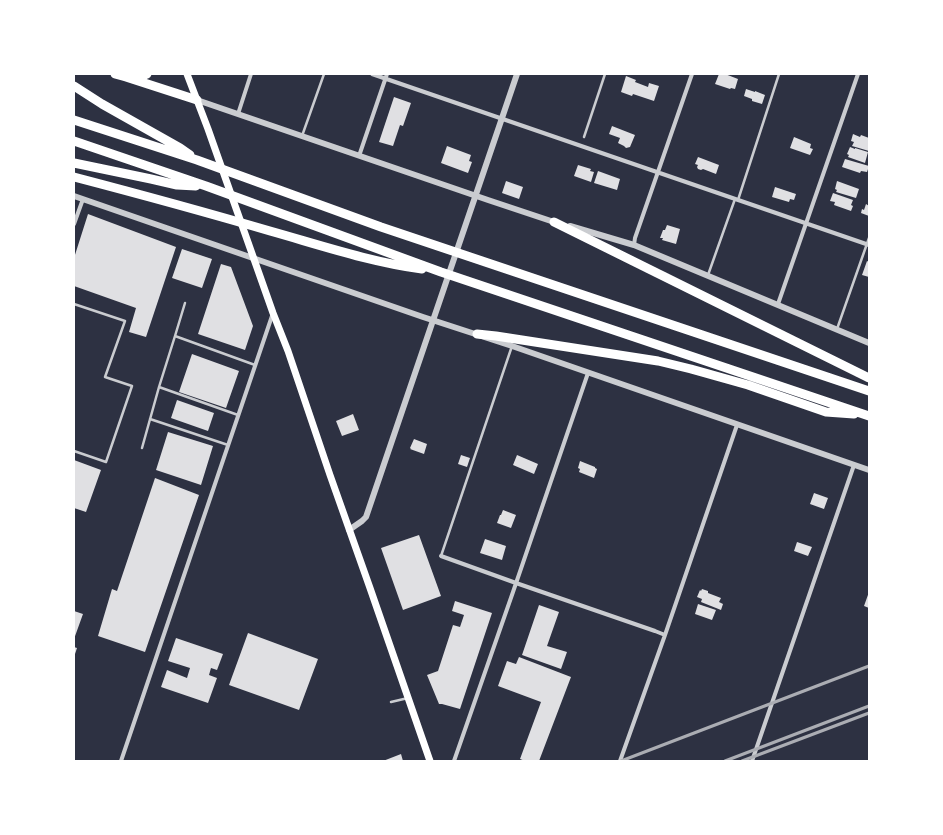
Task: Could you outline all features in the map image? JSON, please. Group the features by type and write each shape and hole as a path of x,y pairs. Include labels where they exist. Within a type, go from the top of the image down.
{"highway":[{"path":"115,74 197,100"},
{"path":"126,77 139,77 147,74"},
{"path":"74,86 102,104 180,148 197,160"},
{"path":"74,120 197,160 381,227 869,391"},
{"path":"74,141 206,186 441,272 869,416"},
{"path":"74,163 151,178 177,185 206,186"},
{"path":"74,177 174,203 398,266 441,272"},
{"path":"554,222 869,378"},
{"path":"477,334 658,361 748,385 826,412 869,416"}],"main road":[{"path":"187,74 288,351 430,761"}],"street":[{"path":"238,114 251,74"},
{"path":"372,74 386,76 502,118 868,245"},
{"path":"349,530 366,517 517,74"},
{"path":"634,245 692,74"},
{"path":"778,304 858,74"},
{"path":"359,156 386,76"},
{"path":"197,100 475,196 554,222 634,245 869,343"},
{"path":"74,196 869,470"},
{"path":"74,224 83,199"},
{"path":"121,761 273,313"},
{"path":"454,761 588,373"},
{"path":"620,761 666,635 737,425"},
{"path":"752,761 854,465"},
{"path":"441,556 666,635"}],"lane":[{"path":"302,136 324,74"},
{"path":"584,137 605,74"},
{"path":"708,276 779,74"},
{"path":"837,329 868,245 869,238"},
{"path":"142,448 185,303"},
{"path":"74,304 125,321 105,377 132,386 106,462 74,451"},
{"path":"175,336 255,365"},
{"path":"441,556 512,346"},
{"path":"159,387 238,415"},
{"path":"150,419 228,445"},
{"path":"391,702 409,698"}],"building":[{"path":"719,74 725,74 738,79 735,89 730,89 715,84"},
{"path":"626,76 636,80 635,82 648,87 649,83 659,86 654,101 633,94 632,96 621,92"},
{"path":"746,89 765,95 762,104 752,101 752,99 744,96"},
{"path":"394,97 411,103 403,126 400,125 393,146 379,142"},
{"path":"612,126 635,135 630,147 626,148 618,143 620,138 609,134"},
{"path":"853,134 860,137 861,135 869,138 869,151 852,146 854,142 851,141"},
{"path":"794,137 811,144 810,148 813,149 810,155 790,148"},
{"path":"447,146 471,155 469,161 472,162 468,173 441,163"},
{"path":"850,147 868,152 865,163 848,157 849,155 847,154"},
{"path":"698,157 719,165 716,174 703,169 698,169 698,165 695,164"},
{"path":"845,159 869,166 867,172 861,171 860,173 842,167"},
{"path":"578,165 591,169 590,171 594,172 591,182 574,176"},
{"path":"598,171 620,179 617,190 594,183"},
{"path":"506,181 523,187 519,199 502,193"},
{"path":"837,181 859,189 856,198 836,192 837,190 835,189"},
{"path":"775,187 796,194 794,200 790,199 789,202 772,197"},
{"path":"833,193 853,200 851,211 834,205 835,202 830,201"},
{"path":"866,204 869,206 869,216 861,213"},
{"path":"88,214 176,247 146,337 129,332 136,308 74,286 74,258"},
{"path":"667,225 680,229 676,244 660,238"},
{"path":"182,249 212,259 202,288 172,278"},
{"path":"867,261 869,262 869,277 862,275"},
{"path":"221,264 231,267 253,326 245,350 198,334"},
{"path":"192,354 239,371 226,408 179,392"},
{"path":"177,400 214,413 208,431 171,418"},
{"path":"353,414 359,430 342,436 336,421"},
{"path":"168,432 213,446 201,485 156,470"},
{"path":"414,439 427,444 424,454 410,449"},
{"path":"461,455 470,458 467,467 458,464"},
{"path":"517,455 538,464 534,474 513,465"},
{"path":"74,460 101,470 86,512 74,508"},
{"path":"580,461 597,469 594,478 579,472 580,469 578,468"},
{"path":"155,478 199,495 145,652 98,636 112,589 117,591"},
{"path":"814,493 828,498 824,509 810,504"},
{"path":"503,510 516,515 511,528 497,523"},
{"path":"419,535 441,596 403,610 381,548"},
{"path":"485,539 506,546 502,560 480,553"},
{"path":"797,542 812,547 808,556 794,551"},
{"path":"702,589 721,598 719,602 723,604 721,610 701,602 702,599 697,597"},
{"path":"869,592 869,608 864,606"},
{"path":"455,601 492,613 460,709 439,704 427,675 438,671 453,625 460,627 464,615 452,611"},
{"path":"698,604 716,610 712,620 695,614"},
{"path":"539,605 559,612 547,646 567,652 561,669 522,655"},
{"path":"74,611 83,614 74,639"},
{"path":"248,633 318,659 299,710 229,685"},
{"path":"176,638 223,654 217,670 211,668 209,675 217,678 208,703 161,687 167,670 187,678 190,668 168,661"},
{"path":"74,647 77,648 74,657"},
{"path":"519,657 571,677 539,761 525,761 520,759 541,702 498,686 507,661 516,664"},
{"path":"401,754 403,761 383,761"}],"railway":[{"path":"621,761 869,666"},
{"path":"725,761 869,706"},
{"path":"742,761 869,713"}]}
